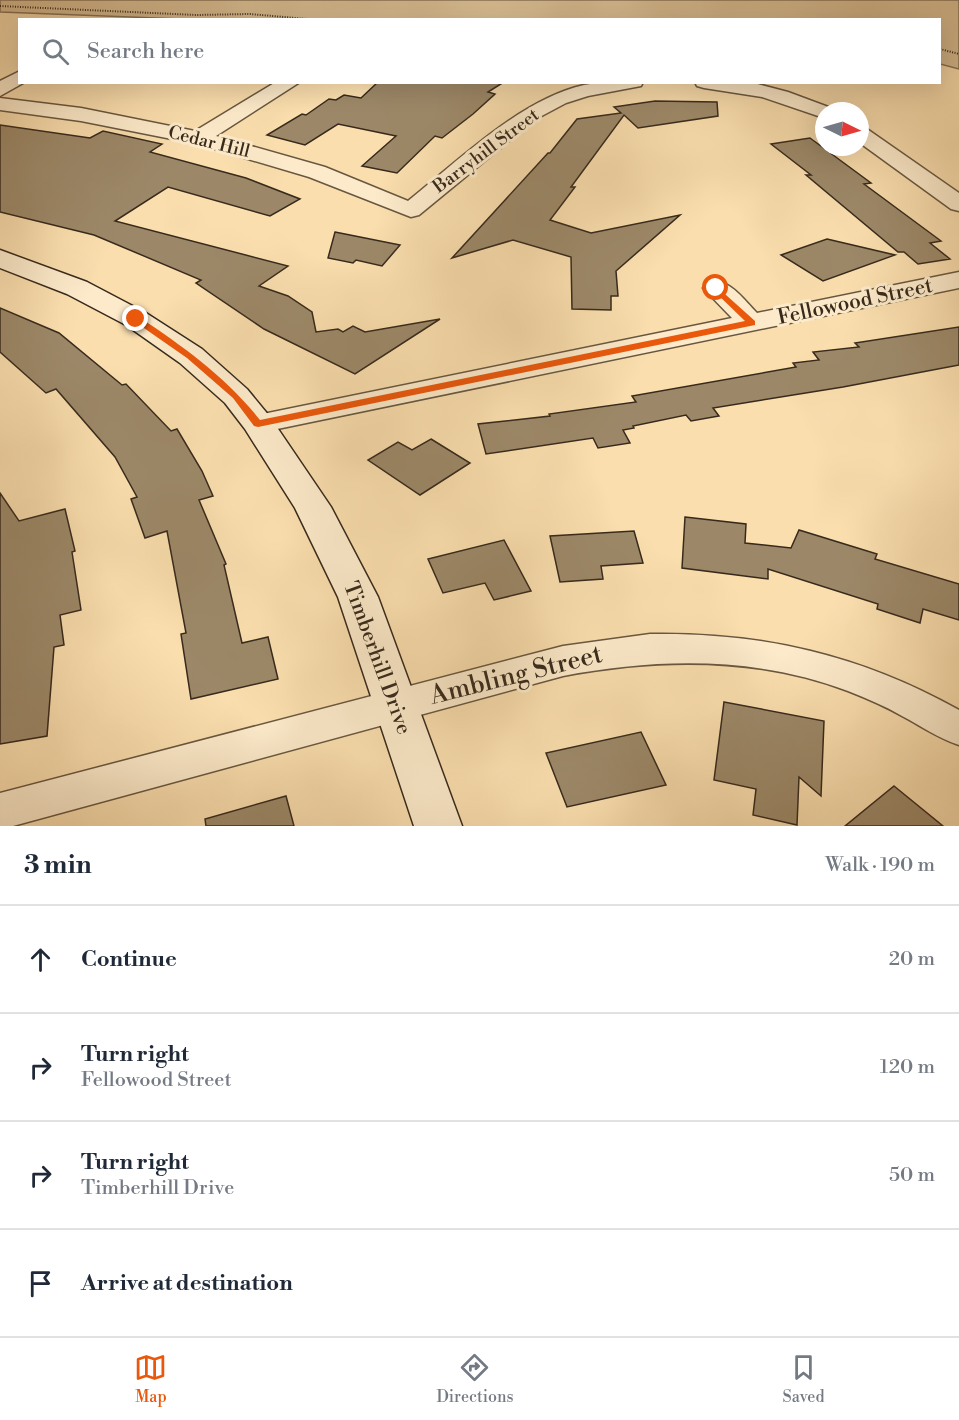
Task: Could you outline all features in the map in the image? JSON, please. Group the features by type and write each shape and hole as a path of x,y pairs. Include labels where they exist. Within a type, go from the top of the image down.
{"street":[{"path":"0,90 18,78"},
{"path":"198,138 288,84"},
{"name":"Barryhill Street","path":"411,210 529,115 559,99 584,91 623,84"},
{"path":"718,84 778,95 815,109"},
{"name":"Cedar Hill","path":"0,104 87,115 243,149 320,173 411,210"},
{"path":"869,139 959,204"},
{"name":"Timberhill Drive","path":"0,258 77,288 136,319 191,356 236,396 258,424 313,507 358,597 438,826"},
{"name":"Fellowood Street","path":"258,424 959,280"},
{"path":"716,288 752,323"},
{"name":"Ambling Street","path":"0,812 394,705 599,653 635,648 711,647 749,652 826,669 903,698 959,729"}],"path":[{"path":"0,6 196,15 250,14 295,18"},
{"path":"941,50 959,54"}],"shaded area":[{"path":"0,0 959,0 959,69 941,64 941,18 156,18 0,12"}],"building":[{"path":"376,84 501,84 488,92 495,94 473,114 442,138 435,136 397,173 362,166 396,136 338,124 305,145 267,135 302,114 306,115 329,99 336,100 344,95 361,98"},
{"path":"655,101 717,102 718,116 638,128 624,115 571,187 575,187 550,220 591,233 680,215 616,271 618,296 611,296 611,310 572,309 571,257 513,240 452,258 550,153 577,119 621,113 614,107"},
{"path":"0,125 90,138 103,131 162,144 150,152 246,178 300,199 270,216 168,187 115,221 288,266 259,286 288,296 312,312 316,332 338,329 343,332 353,326 365,332 440,319 355,374 264,329 196,283 201,280 94,235 0,212"},
{"path":"810,138 815,142 815,156 834,156 871,183 864,184 941,241 930,243 950,259 918,264 904,252 898,252 806,175 811,175 771,144"},
{"path":"335,232 400,245 382,266 356,260 353,263 328,258"},
{"path":"827,239 895,255 823,281 781,255"},
{"path":"0,308 59,333 122,385 126,384 171,431 177,429 202,471 213,496 199,500 226,564 224,565 242,643 268,637 278,679 191,699 181,634 186,633 167,531 145,538 131,499 137,497 115,457 56,389 46,393 0,352"},
{"path":"959,327 959,365 713,408 719,416 691,421 686,415 633,426 634,428 623,430 630,443 598,448 593,438 486,454 478,424 550,416 549,414 636,402 632,396 796,367 793,363 819,360 813,352 859,347 855,343"},
{"path":"431,439 470,463 420,495 368,460 398,442 412,450"},
{"path":"0,493 19,521 65,509 75,551 72,552 81,610 60,615 64,645 54,647 47,736 0,744"},
{"path":"685,517 746,524 745,543 791,548 799,530 877,554 875,559 959,584 959,620 923,609 920,623 877,609 878,604 768,569 768,579 682,568"},
{"path":"634,531 643,563 601,566 603,579 560,582 550,536"},
{"path":"504,540 531,591 494,600 485,583 443,593 428,559"},
{"path":"724,702 824,721 821,796 799,777 797,825 753,815 756,789 714,780"},
{"path":"641,732 666,785 567,807 546,753"},
{"path":"894,786 943,826 845,826"},
{"path":"286,796 294,826 206,826 205,819"}],"route":[{"path":"136,319 191,356 236,396 258,424 752,323 716,288"}]}
